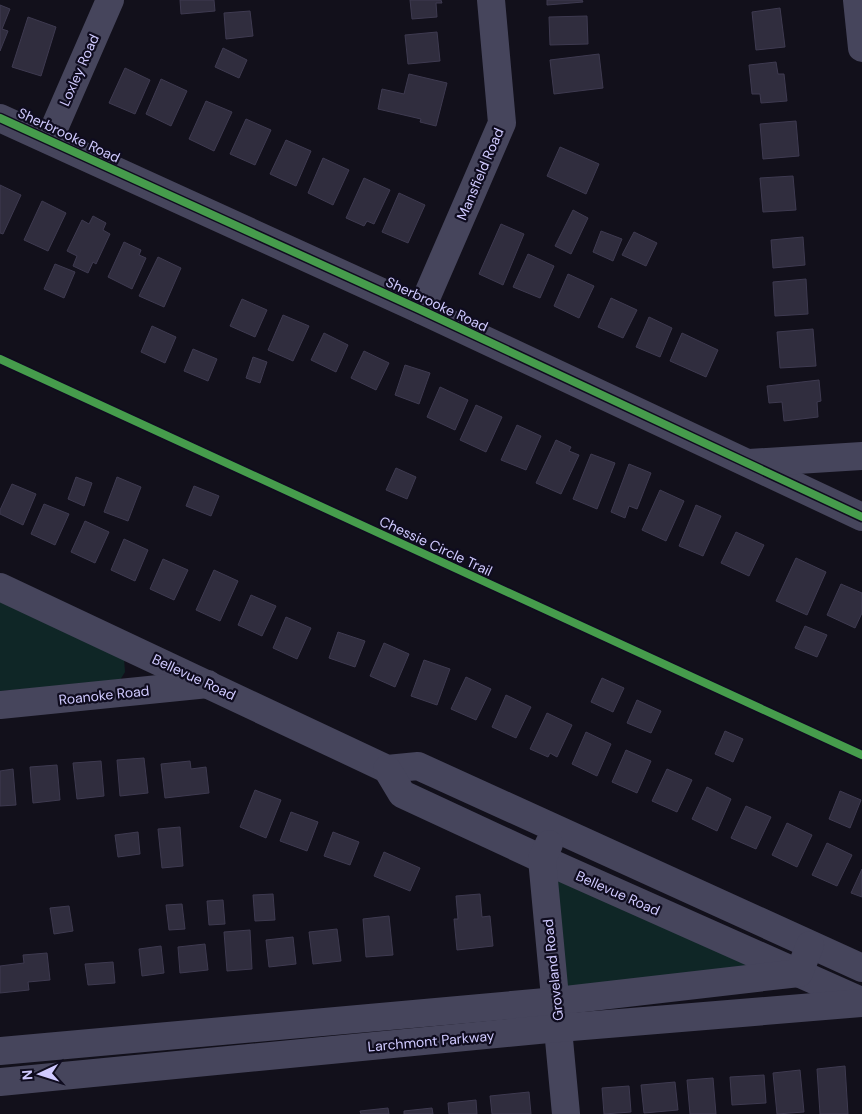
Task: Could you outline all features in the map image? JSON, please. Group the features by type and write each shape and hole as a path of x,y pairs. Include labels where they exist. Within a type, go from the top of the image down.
{"street":[{"name":"Loxley Road","path":"49,140 110,0"},
{"name":"Mansfield Road","path":"421,310 502,123 491,0"},
{"path":"857,0 862,48"},
{"name":"Sherbrooke Road","path":"0,118 421,310 862,517"},
{"path":"746,464 862,456"},
{"name":"Bellevue Road","path":"0,587 386,769 402,794 542,859 862,1002"},
{"name":"Roanoke Road","path":"0,705 208,684"},
{"path":"386,769 418,766 862,968"},
{"name":"Groveland Road","path":"555,829 542,859 566,1114"},
{"path":"799,973 810,945"},
{"name":"Larchmont Parkway","path":"0,1051 556,1001 799,973"},
{"name":"Larchmont Parkway","path":"0,1082 559,1028 862,1002"}],"green space":[{"path":"0,597 124,658 125,672 120,680 105,683 0,691"},
{"path":"547,868 750,965 562,994"}],"building":[{"path":"180,0 214,0 215,11 181,14"},
{"path":"410,0 441,0 442,3 436,3 437,17 412,19"},
{"path":"547,0 582,0 583,2 547,5"},
{"path":"0,5 10,9 2,29 8,31 0,51"},
{"path":"780,8 785,47 756,50 752,12"},
{"path":"250,11 253,36 226,39 224,13"},
{"path":"587,16 588,44 550,45 549,17"},
{"path":"28,17 56,27 41,76 12,67"},
{"path":"437,32 440,61 408,64 405,35"},
{"path":"223,48 247,60 239,78 215,67"},
{"path":"599,54 603,88 554,94 550,60"},
{"path":"776,62 778,74 784,74 787,101 761,103 760,94 752,94 749,65"},
{"path":"125,68 150,80 135,114 109,103"},
{"path":"409,74 447,83 436,126 420,122 421,119 378,109 382,89 404,94"},
{"path":"161,79 187,91 171,126 146,114"},
{"path":"206,101 232,112 214,151 189,139"},
{"path":"246,119 271,130 255,165 230,154"},
{"path":"796,121 799,156 763,159 760,124"},
{"path":"286,140 311,151 296,186 270,174"},
{"path":"560,147 599,164 586,194 547,176"},
{"path":"323,158 349,170 333,205 308,193"},
{"path":"793,176 796,210 763,212 760,178"},
{"path":"364,178 390,190 374,224 367,221 364,226 346,218"},
{"path":"0,185 21,195 3,234 0,233"},
{"path":"399,193 425,205 408,243 382,232"},
{"path":"42,201 66,213 48,251 24,240"},
{"path":"573,210 588,218 571,254 555,246"},
{"path":"93,216 106,223 103,230 110,234 96,264 93,262 88,273 73,266 77,256 67,251 82,220 89,224"},
{"path":"501,224 524,234 503,285 479,274"},
{"path":"601,231 622,239 613,261 593,252"},
{"path":"634,232 657,243 646,266 622,255"},
{"path":"803,237 805,265 773,268 771,240"},
{"path":"124,242 141,250 139,255 146,258 132,289 108,277"},
{"path":"528,254 554,266 540,298 513,287"},
{"path":"158,257 181,268 164,307 139,296"},
{"path":"55,264 75,272 64,298 44,289"},
{"path":"568,274 594,286 579,318 554,306"},
{"path":"806,279 808,314 775,316 773,282"},
{"path":"611,298 637,310 623,338 598,327"},
{"path":"242,299 267,310 255,337 230,326"},
{"path":"283,315 309,326 293,361 268,350"},
{"path":"649,317 672,328 660,357 636,347"},
{"path":"152,326 176,337 165,363 141,352"},
{"path":"813,329 816,366 780,368 777,332"},
{"path":"324,333 348,345 336,372 311,360"},
{"path":"682,333 718,350 706,377 670,361"},
{"path":"193,349 217,359 208,381 184,371"},
{"path":"364,351 389,363 376,390 351,378"},
{"path":"253,357 267,362 260,383 246,378"},
{"path":"405,365 430,373 419,404 395,395"},
{"path":"819,380 821,401 817,402 818,417 784,421 782,402 769,403 767,386"},
{"path":"440,387 468,400 455,430 427,417"},
{"path":"476,405 502,417 486,452 460,440"},
{"path":"517,425 541,436 526,470 501,460"},
{"path":"556,440 571,447 569,451 579,455 561,494 536,483"},
{"path":"591,454 615,463 597,509 573,499"},
{"path":"629,464 651,473 637,509 629,506 625,518 611,512"},
{"path":"396,468 416,477 407,499 386,490"},
{"path":"76,477 92,483 84,506 68,499"},
{"path":"117,477 141,487 128,521 104,512"},
{"path":"12,484 36,494 23,525 0,514"},
{"path":"194,486 219,496 211,516 186,506"},
{"path":"660,490 684,501 666,541 642,530"},
{"path":"44,504 69,514 55,545 31,534"},
{"path":"696,505 721,516 703,556 679,546"},
{"path":"85,521 109,532 95,563 71,552"},
{"path":"736,532 764,545 749,576 721,563"},
{"path":"124,539 148,550 135,581 111,570"},
{"path":"796,558 826,572 807,615 776,601"},
{"path":"163,559 188,570 174,600 150,589"},
{"path":"214,570 238,581 220,621 196,610"},
{"path":"841,584 862,593 862,613 855,628 827,615"},
{"path":"251,595 276,606 262,636 238,625"},
{"path":"286,617 311,628 297,659 273,648"},
{"path":"805,626 827,635 817,657 795,648"},
{"path":"338,632 365,641 355,667 329,658"},
{"path":"384,643 409,654 395,687 370,676"},
{"path":"424,660 450,669 437,705 411,696"},
{"path":"466,677 491,689 476,720 451,709"},
{"path":"602,678 624,688 613,712 591,702"},
{"path":"506,695 531,707 516,738 492,727"},
{"path":"637,700 661,711 651,733 627,723"},
{"path":"547,713 572,725 557,757 550,753 548,757 530,749"},
{"path":"725,731 743,739 733,762 715,754"},
{"path":"586,732 611,744 597,776 572,764"},
{"path":"626,750 651,761 637,793 612,782"},
{"path":"144,758 148,793 120,796 117,760"},
{"path":"101,761 104,796 77,799 73,763"},
{"path":"190,761 191,769 206,767 209,793 165,798 161,764"},
{"path":"57,765 60,800 33,803 30,767"},
{"path":"13,769 16,805 0,806 0,771"},
{"path":"667,769 692,780 677,812 652,801"},
{"path":"707,787 731,799 717,831 692,819"},
{"path":"255,790 281,800 266,838 240,827"},
{"path":"840,791 861,800 850,828 829,819"},
{"path":"746,806 771,817 756,849 731,838"},
{"path":"291,812 318,822 307,851 280,841"},
{"path":"787,823 812,835 797,867 772,855"},
{"path":"180,827 183,866 162,868 158,829"},
{"path":"138,832 140,854 118,857 115,835"},
{"path":"333,832 359,842 350,865 324,856"},
{"path":"827,843 852,855 837,886 812,875"},
{"path":"384,852 420,868 410,891 374,876"},
{"path":"862,869 862,897 851,893"},
{"path":"273,894 275,920 255,921 253,895"},
{"path":"480,894 482,917 490,916 493,946 457,950 454,919 458,919 456,896"},
{"path":"223,900 225,924 209,925 207,901"},
{"path":"182,904 185,929 169,930 166,905"},
{"path":"69,906 73,931 54,934 50,908"},
{"path":"389,916 393,955 366,957 363,919"},
{"path":"337,929 341,961 313,964 309,932"},
{"path":"250,930 252,969 227,971 224,932"},
{"path":"293,937 296,964 269,967 266,940"},
{"path":"205,944 208,970 180,973 178,947"},
{"path":"161,946 164,973 142,976 139,949"},
{"path":"47,953 50,980 28,982 29,990 0,993 0,966 24,963 23,955"},
{"path":"113,962 115,983 88,985 85,964"},
{"path":"845,1066 848,1114 820,1114 817,1069"},
{"path":"800,1070 804,1112 777,1114 773,1073"},
{"path":"764,1075 766,1103 732,1105 730,1077"},
{"path":"713,1078 716,1114 690,1114 687,1080"},
{"path":"675,1082 678,1110 644,1113 641,1085"},
{"path":"629,1086 631,1112 604,1114 602,1088"},
{"path":"529,1092 531,1114 492,1114 490,1096"},
{"path":"476,1100 477,1114 449,1114 448,1103"},
{"path":"388,1108 389,1114 361,1114 360,1111"},
{"path":"432,1108 433,1114 404,1114 404,1111"}],"cycle path":[{"path":"0,118 421,310 862,517"},
{"name":"Chessie Circle Trail","path":"0,359 862,755"}]}
